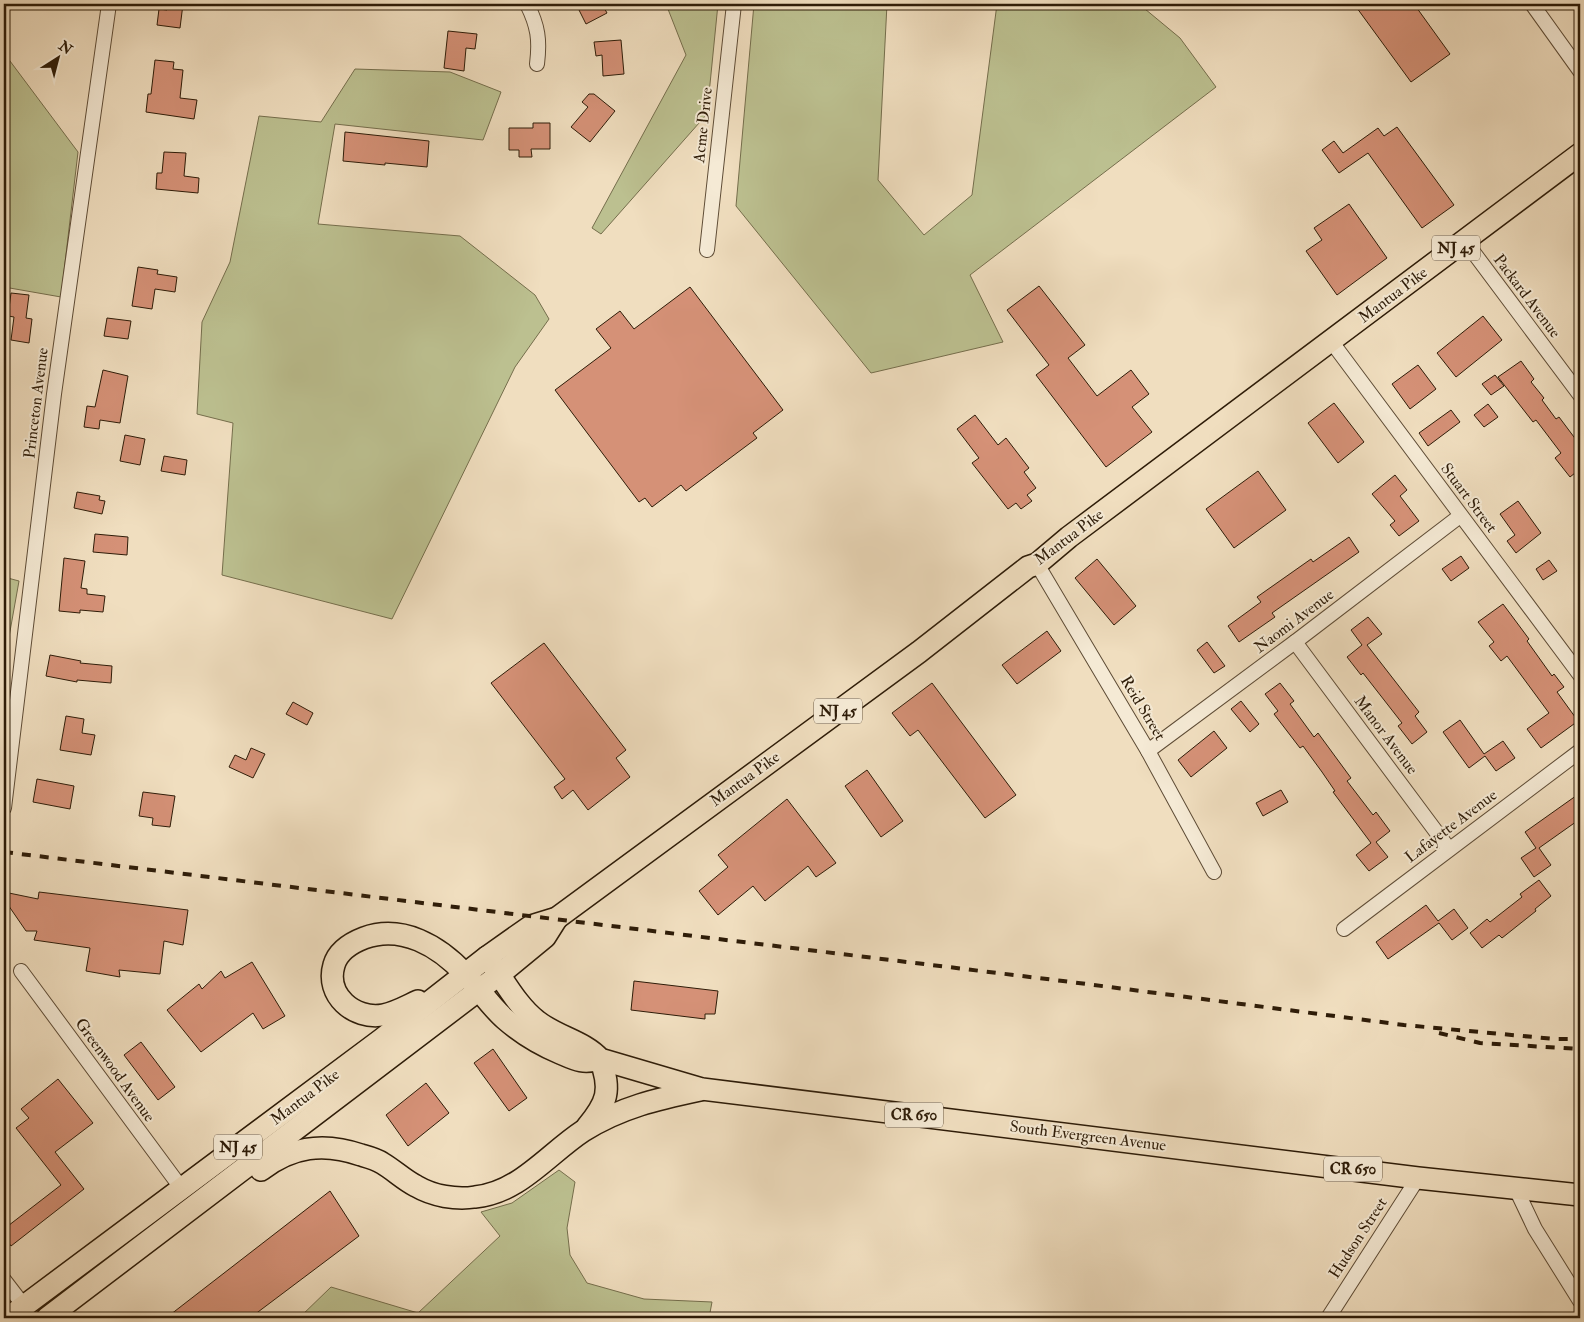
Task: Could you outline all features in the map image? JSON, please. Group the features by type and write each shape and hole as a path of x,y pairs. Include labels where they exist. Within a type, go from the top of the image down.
{"main road":[{"name":"Mantua Pike","path":"47,1318 138,1249 472,982 486,957 531,926 557,918 919,652 1028,567 1037,564 1069,537 1580,154"},
{"name":"Mantua Pike","path":"16,1312 382,1039 448,987 500,974 545,937 557,918"},
{"name":"South Evergreen Avenue","path":"448,987 391,1013 375,1016 365,1015 351,1009 341,1001 334,988 332,972 337,958 349,945 368,936 388,933 401,934 424,942 441,952 472,982 505,1019 542,1044 588,1063 600,1059"},
{"name":"South Evergreen Avenue","path":"486,957 522,1006 537,1021 561,1036 592,1051 600,1059 702,1089 1418,1178 1580,1195"},
{"path":"584,1131 601,1109 605,1100 606,1080 600,1059"},
{"path":"138,1249 170,1239 266,1166 302,1149 322,1147 348,1150 380,1161 416,1186 441,1196 474,1198 495,1193 514,1184 584,1131 625,1110 643,1102 702,1089"}],"street":[{"name":"Princeton Avenue","path":"4,808 54,394 109,4"},
{"path":"527,4 536,21 540,44 537,64"},
{"name":"Acme Drive","path":"707,250 734,4"},
{"path":"1532,4 1580,71"},
{"name":"Packard Avenue","path":"1465,241 1580,395"},
{"name":"Stuart Street","path":"1331,341 1580,675"},
{"name":"Naomi Avenue","path":"1148,751 1460,516"},
{"name":"Reid Street","path":"1037,564 1148,751 1214,872"},
{"name":"Manor Avenue","path":"1295,642 1449,849"},
{"name":"Lafayette Avenue","path":"1344,929 1580,751"},
{"name":"Greenwood Avenue","path":"21,971 182,1189"},
{"name":"Hudson Street","path":"1328,1318 1418,1178"},
{"path":"1516,1189 1535,1229 1580,1301"},
{"path":"4,1280 16,1312"}],"green space":[{"path":"666,4 718,4 707,114 601,234 592,228 686,55"},
{"path":"754,4 887,4 878,180 924,235 972,195 997,4 1139,4 1180,38 1216,87 970,275 1003,342 871,373 736,206"},
{"path":"4,53 78,152 61,297 4,287"},
{"path":"355,69 450,72 501,92 483,140 335,124 318,224 460,236 535,295 549,319 515,367 392,619 222,575 233,423 197,414 202,322 230,262 259,116 321,122"},
{"path":"4,577 19,581 4,665"},
{"path":"559,1170 575,1182 567,1228 570,1255 587,1283 644,1299 712,1302 709,1318 299,1318 331,1287 418,1313 500,1236 481,1212 512,1203"}],"building":[{"path":"168,4 183,4 180,28 157,25 159,9 167,10"},
{"path":"576,4 602,4 607,13 586,24"},
{"path":"1354,4 1414,4 1450,54 1411,82"},
{"path":"448,31 477,34 475,49 466,48 464,71 444,68"},
{"path":"621,40 624,74 603,76 602,55 596,56 594,42"},
{"path":"155,60 174,62 173,69 183,70 180,98 197,100 194,119 146,112 148,94 151,94"},
{"path":"589,94 594,94 615,111 590,142 571,127 588,107 582,102"},
{"path":"533,123 550,123 550,149 531,149 532,157 519,157 519,150 509,150 509,128 533,128"},
{"path":"1397,127 1454,205 1422,228 1368,153 1339,173 1322,150 1334,141 1343,153 1378,128 1384,136"},
{"path":"345,132 429,141 427,167 343,161"},
{"path":"164,152 186,153 184,176 199,178 198,193 156,189 157,173 162,173"},
{"path":"1349,204 1387,258 1337,295 1306,251 1322,240 1314,228"},
{"path":"138,267 158,270 157,274 177,277 175,292 155,289 152,309 132,306"},
{"path":"1039,286 1085,345 1068,358 1097,396 1131,370 1149,394 1132,407 1152,432 1106,467 1036,375 1049,365 1007,310"},
{"path":"690,287 783,410 753,433 757,438 686,491 681,485 652,507 645,498 639,502 555,390 611,348 596,329 620,311 634,329"},
{"path":"11,293 29,295 26,318 32,319 29,343 11,340 14,317 8,316"},
{"path":"1483,316 1502,340 1456,377 1437,353"},
{"path":"107,318 131,321 128,339 104,336"},
{"path":"1521,361 1534,379 1531,382 1544,398 1542,400 1556,419 1559,417 1580,445 1580,469 1570,477 1555,458 1561,453 1536,420 1533,422 1498,377"},
{"path":"1418,365 1436,389 1410,409 1392,384"},
{"path":"103,370 128,376 120,423 100,420 99,429 84,427 87,406 95,407"},
{"path":"1495,375 1504,386 1491,395 1482,384"},
{"path":"1334,403 1364,442 1338,463 1308,423"},
{"path":"1488,404 1498,417 1484,427 1474,415"},
{"path":"1451,410 1460,422 1428,446 1419,433"},
{"path":"975,415 998,445 1006,438 1029,468 1024,472 1036,488 1027,495 1032,501 1021,509 1016,503 1008,509 972,463 979,458 957,429"},
{"path":"125,435 145,439 140,465 120,461"},
{"path":"164,456 187,460 185,475 161,471"},
{"path":"1258,471 1286,510 1234,548 1206,509"},
{"path":"1395,475 1407,490 1400,496 1419,521 1399,536 1390,525 1395,521 1372,494"},
{"path":"77,492 100,496 99,500 105,501 102,514 74,508"},
{"path":"1518,501 1541,533 1516,553 1507,541 1515,535 1500,514"},
{"path":"95,534 128,537 127,555 93,552"},
{"path":"1349,537 1359,552 1272,613 1275,617 1239,642 1228,626 1261,602 1257,597 1311,559 1313,562"},
{"path":"1461,556 1469,568 1451,581 1442,569"},
{"path":"64,558 85,561 81,588 87,589 87,594 105,596 103,612 80,610 80,613 59,611"},
{"path":"1097,559 1136,606 1114,625 1075,578"},
{"path":"1549,560 1557,571 1543,580 1536,569"},
{"path":"1503,604 1529,639 1527,641 1552,676 1554,674 1564,687 1557,692 1578,721 1541,748 1527,729 1549,713 1507,656 1501,661 1489,646 1494,642 1478,622"},
{"path":"1368,617 1382,634 1367,645 1419,712 1415,716 1427,732 1412,744 1398,726 1402,723 1363,673 1361,675 1347,657 1362,645 1351,630"},
{"path":"1047,631 1061,651 1017,684 1002,665"},
{"path":"1207,642 1225,666 1214,673 1197,650"},
{"path":"544,643 626,750 616,758 630,777 588,810 573,790 562,799 554,787 565,779 491,683"},
{"path":"50,655 81,661 80,663 112,666 111,683 77,680 77,682 46,676"},
{"path":"932,683 1016,795 985,818 918,730 910,736 892,713"},
{"path":"1280,683 1294,701 1290,704 1314,737 1318,733 1351,778 1347,781 1373,815 1376,812 1390,831 1376,842 1388,857 1369,871 1356,855 1371,843 1333,792 1335,791 1303,746 1300,748 1274,714 1278,711 1265,694"},
{"path":"1241,701 1259,724 1250,732 1231,709"},
{"path":"293,702 313,713 307,725 286,714"},
{"path":"66,716 84,719 82,733 95,735 91,755 60,750"},
{"path":"1460,720 1484,754 1503,741 1515,758 1496,771 1485,756 1469,768 1443,732"},
{"path":"1214,731 1227,748 1191,777 1178,760"},
{"path":"251,748 265,754 253,778 229,767 235,755 246,760"},
{"path":"867,770 903,821 881,837 845,786"},
{"path":"37,779 74,786 70,809 33,802"},
{"path":"1281,790 1288,802 1263,816 1256,803"},
{"path":"143,792 175,796 170,827 152,825 153,818 139,816"},
{"path":"1580,793 1580,819 1539,848 1551,865 1534,877 1521,858 1536,848 1525,832"},
{"path":"787,799 836,863 816,877 808,866 765,901 753,886 718,915 699,891 728,867 718,855"},
{"path":"1539,880 1551,896 1535,909 1536,911 1502,938 1499,935 1482,948 1470,933 1487,919 1490,922 1522,897 1520,894"},
{"path":"4,892 38,899 39,892 188,910 183,945 164,941 160,974 119,970 120,977 86,971 90,948 34,940 37,931 26,931 4,899"},
{"path":"1426,905 1438,921 1454,909 1468,928 1452,940 1439,923 1388,959 1376,942"},
{"path":"252,962 285,1016 263,1029 253,1013 201,1052 167,1010 199,984 202,989 221,971 225,978"},
{"path":"634,981 718,991 715,1014 705,1014 705,1019 631,1010"},
{"path":"141,1042 175,1087 158,1100 124,1055"},
{"path":"493,1049 527,1098 509,1111 474,1063"},
{"path":"58,1079 93,1123 55,1152 84,1189 11,1246 4,1236 4,1229 61,1185 16,1128 29,1118 21,1109"},
{"path":"426,1083 449,1113 408,1146 386,1115"},
{"path":"330,1191 359,1236 250,1318 166,1318"}],"railway":[{"path":"4,852 1063,981 1404,1025 1555,1039 1580,1039"},
{"path":"1439,1033 1480,1043 1580,1049"}]}
